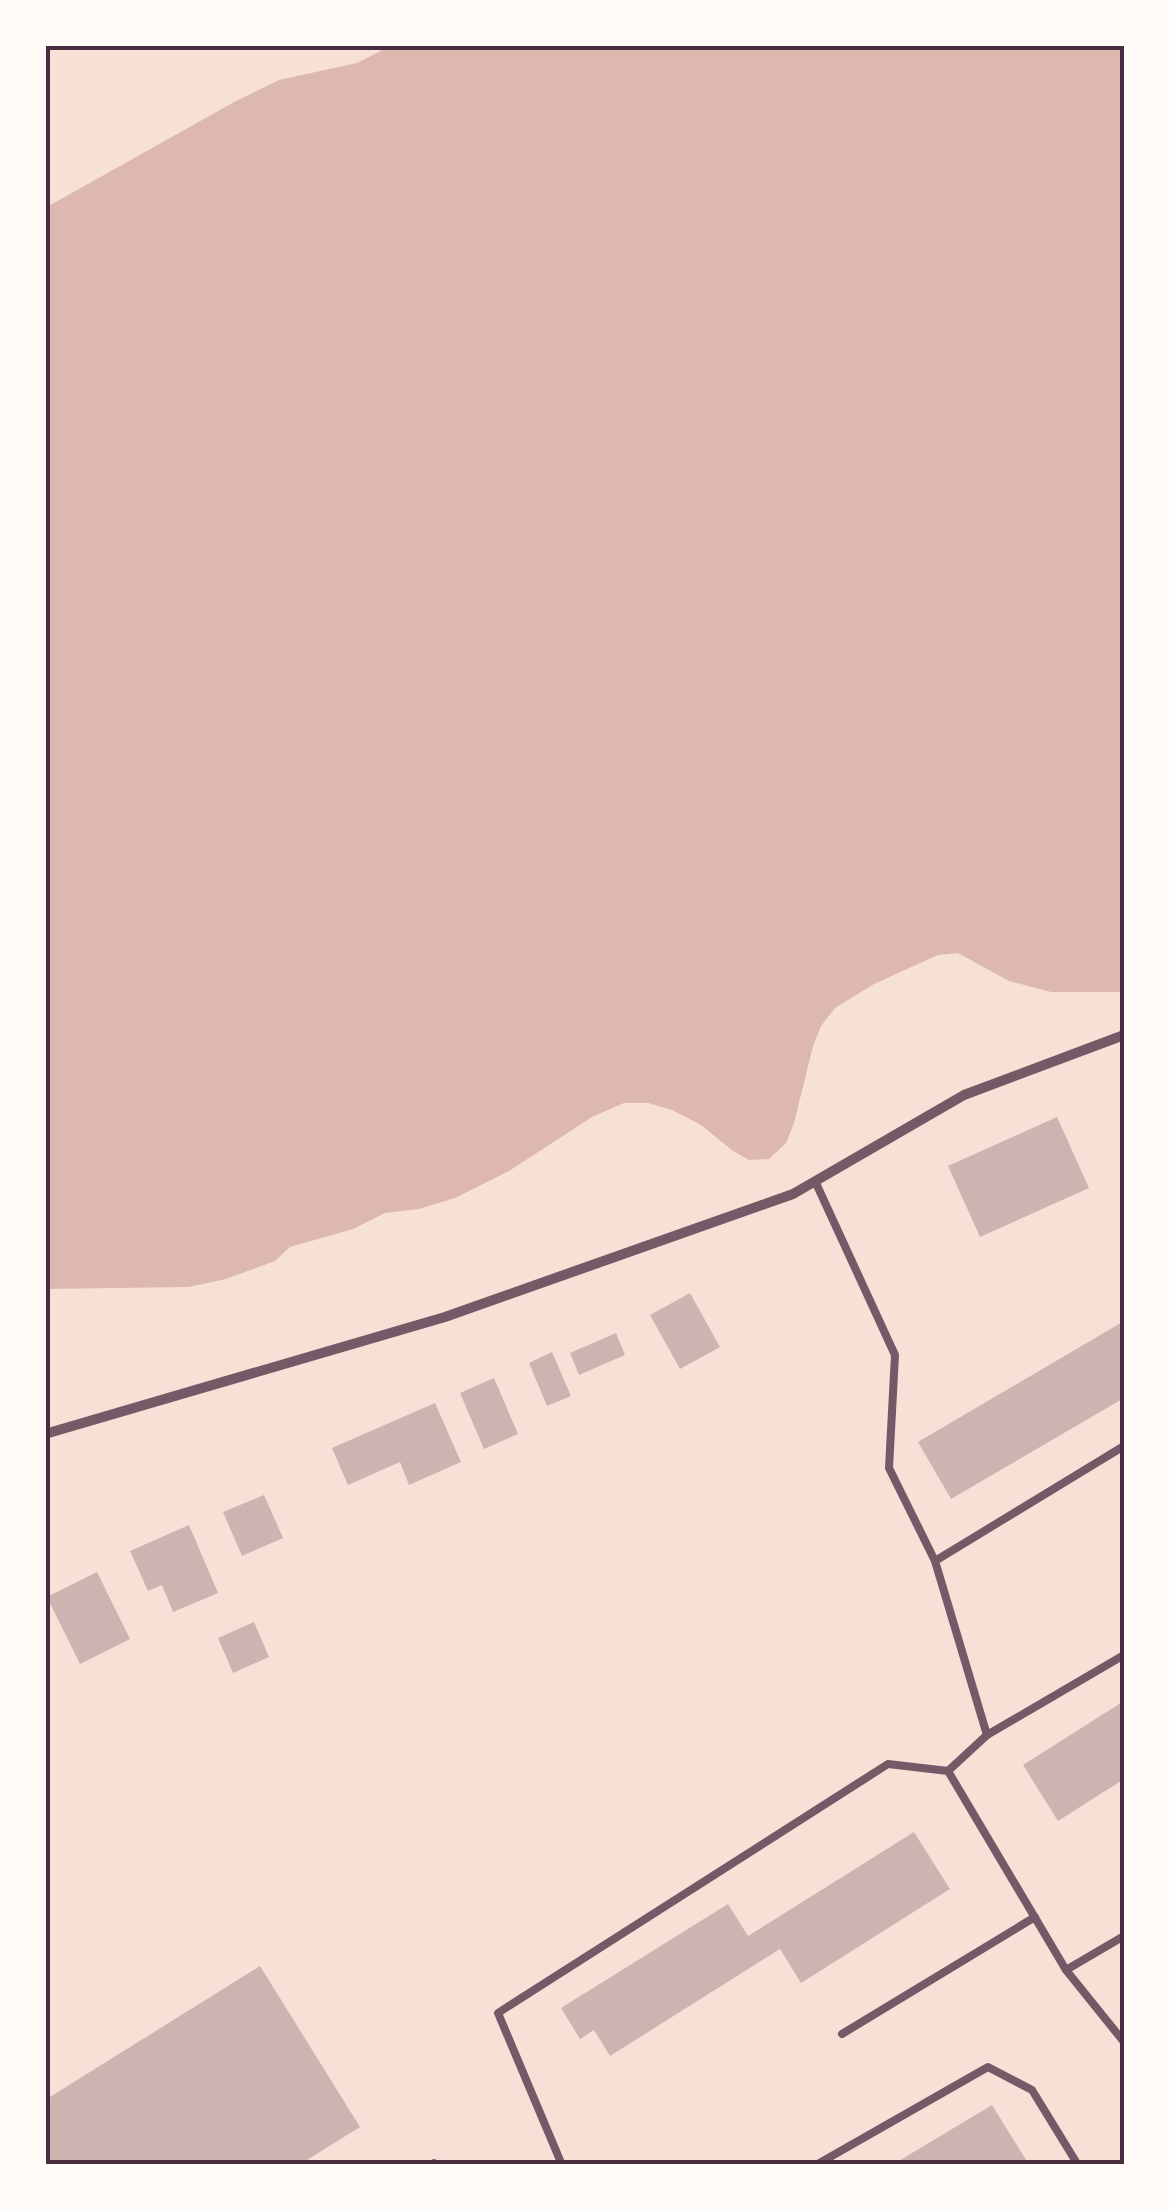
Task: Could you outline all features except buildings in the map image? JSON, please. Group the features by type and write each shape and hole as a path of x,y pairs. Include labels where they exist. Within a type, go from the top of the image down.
{"street":[{"path":"45,1434 445,1317 793,1194 964,1096 1124,1034"}],"lane":[{"path":"815,1181 895,1356 889,1468 934,1560 987,1735"},
{"path":"934,1560 1124,1446"},
{"path":"562,2165 498,2013 888,1764 948,1770 987,1735 1124,1655"},
{"path":"948,1770 1066,1970 1124,2042"},
{"path":"842,2034 1035,1917"},
{"path":"1066,1970 1124,1936"},
{"path":"816,2165 988,2067 1032,2090 1078,2165"},
{"path":"430,2165 437,2165"}],"shaded area":[{"path":"392,45 1124,45 1124,992 1051,992 1009,981 958,953 938,955 874,984 835,1008 821,1026 813,1046 786,1143 769,1159 749,1160 701,1125 672,1110 648,1103 624,1103 592,1117 509,1171 455,1198 419,1209 385,1213 353,1229 290,1247 275,1261 226,1279 189,1287 45,1289 45,208 279,80 357,63"}]}
